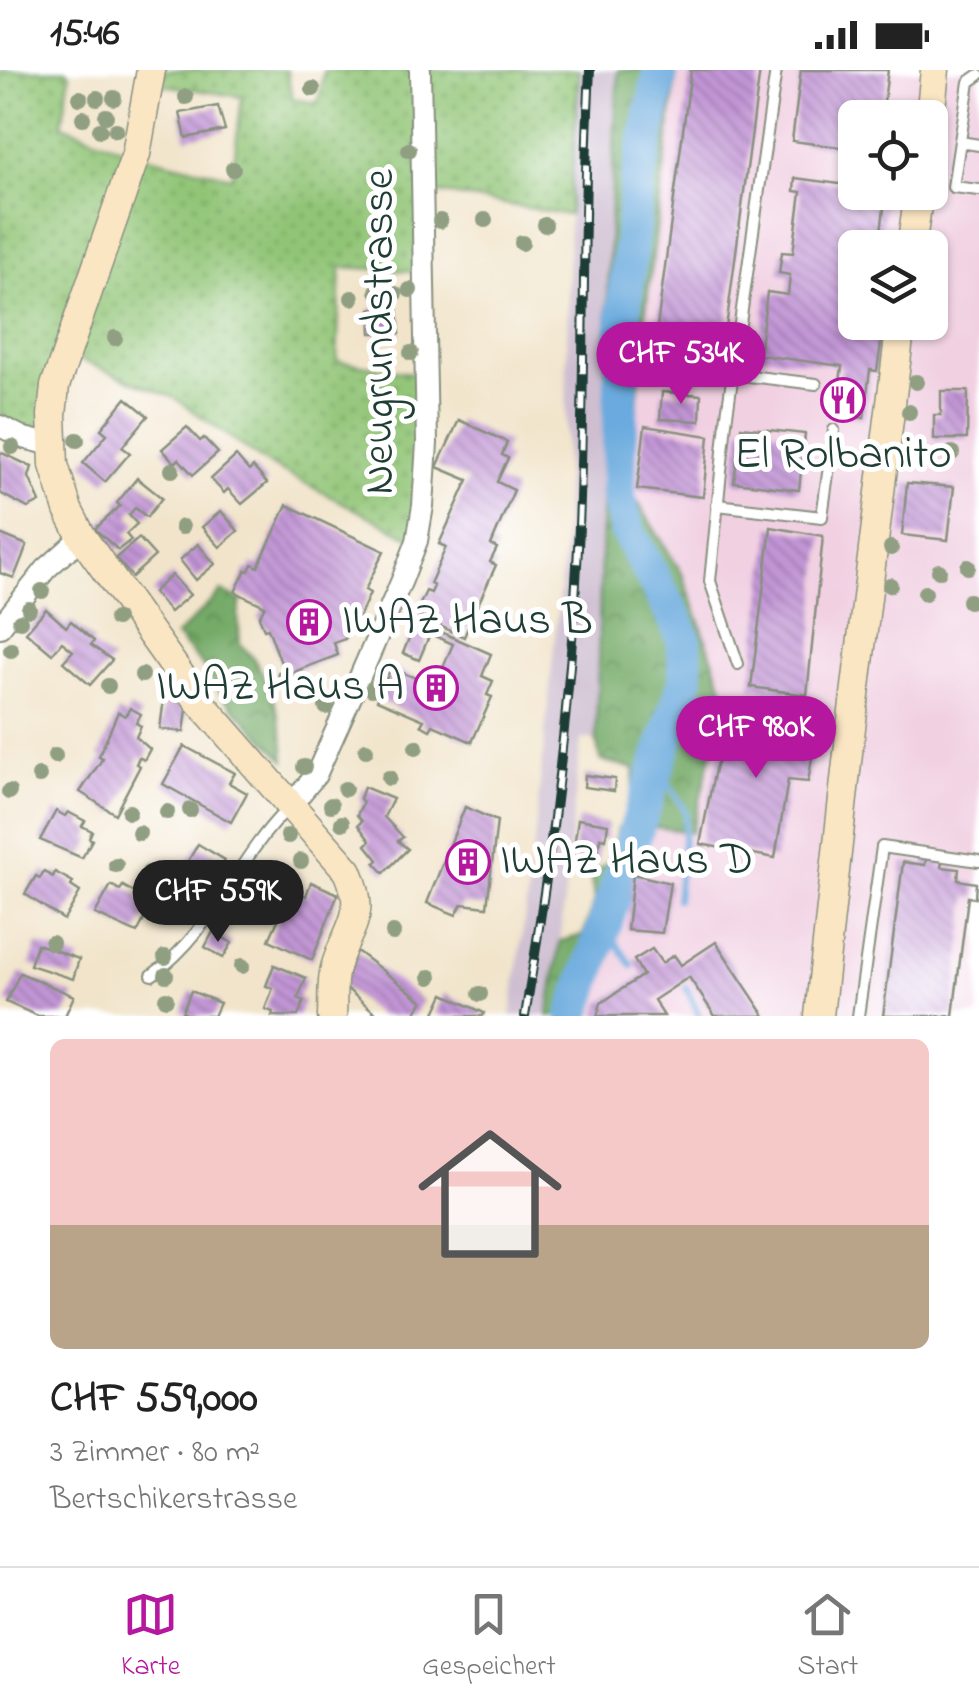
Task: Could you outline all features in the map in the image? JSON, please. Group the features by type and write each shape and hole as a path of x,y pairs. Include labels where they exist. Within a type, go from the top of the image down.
{"street":[{"path":"151,70 136,154 55,386 52,444 62,494 82,537 198,700 348,870 359,909 334,973 332,1016"},
{"name":"Neugrundstrasse","path":"292,804 316,775 417,541 427,443 420,70"},
{"path":"932,100 935,70"},
{"path":"819,1016 898,340"},
{"path":"0,426 24,438 52,444"},
{"path":"0,627 46,568 82,537"}],"lane":[{"path":"738,664 710,581 732,372 776,70"},
{"path":"979,75 968,82 953,186 979,190"},
{"path":"960,142 979,144"},
{"path":"656,365 816,384"},
{"path":"717,505 822,517 834,430"},
{"path":"152,975 206,924 254,846 292,804"},
{"path":"858,1016 882,847 979,861"}],"shaded area":[{"path":"579,70 618,70 596,739 581,739 560,941 548,1016 511,1016 532,862 564,549 569,215"},
{"path":"677,70 979,70 979,1016 581,1016 654,827 692,832 683,575 631,491 642,339"}],"green space":[{"path":"0,70 66,70 70,73 62,125 136,154 232,177 242,97 151,83 151,70 287,70 292,99 318,103 324,70 579,70 569,215 421,190 422,272 341,267 337,361 423,375 417,541 266,463 175,398 65,354 52,445 0,426"},
{"path":"618,70 677,70 642,339 631,491 683,575 726,696 692,832 654,827 581,1016 548,1016 560,941 583,935 595,900 590,876 610,860 618,828 628,824 635,769 600,760 596,739"},
{"path":"222,591 241,601 240,645 259,667 273,697 285,760 221,695 202,665 176,636"}],"building":[{"path":"691,70 760,70 723,351 655,342"},
{"path":"801,70 888,70 884,100 838,100 838,147 792,141"},
{"path":"218,106 225,130 186,138 180,113"},
{"path":"795,178 838,184 838,210 884,210 881,230 838,230 838,340 881,340 877,371 870,370 864,418 836,414 842,366 759,355 767,292 788,295 790,275 779,273 782,252 793,253 801,192 794,191"},
{"path":"398,308 400,333 371,333 370,309"},
{"path":"941,391 968,391 967,439 934,439 934,415 941,415"},
{"path":"662,392 701,395 700,421 660,419"},
{"path":"126,398 148,416 122,447 130,453 105,482 83,463 107,434 101,429"},
{"path":"459,420 507,442 502,455 508,458 497,482 514,490 491,545 497,548 490,562 496,565 477,607 472,605 469,613 473,615 464,637 415,615 426,591 431,593 434,586 430,584 446,547 439,544 468,480 437,467"},
{"path":"645,426 709,436 703,497 637,489"},
{"path":"187,427 218,453 193,475 179,459 175,463 162,449"},
{"path":"741,427 805,434 799,490 734,482"},
{"path":"0,452 32,467 29,477 40,502 28,508 0,493"},
{"path":"236,456 267,483 242,504 211,479"},
{"path":"137,478 162,498 147,517 135,508 129,515 137,524 126,534 131,540 118,550 95,529 120,506 117,503"},
{"path":"907,483 954,487 948,540 902,535"},
{"name":"IWAZ Haus B","path":"287,505 384,551 365,590 370,593 352,633 334,643 338,655 291,673 293,680 282,684 278,673 284,671 268,628 264,629 259,617 265,606 235,592 246,570 252,564 258,567"},
{"path":"221,511 238,531 220,547 202,527"},
{"path":"771,527 823,536 807,695 751,687"},
{"path":"0,534 27,545 14,578 0,573"},
{"path":"139,538 155,556 132,577 116,558"},
{"path":"198,544 215,564 196,580 180,560"},
{"path":"172,575 190,595 170,612 153,592"},
{"path":"46,609 66,627 71,621 94,641 91,645 112,660 90,685 63,662 73,651 62,642 52,654 26,632"},
{"name":"IWAZ Haus A","path":"416,621 491,654 482,676 493,681 487,695 492,697 472,742 433,725 430,730 421,725 424,720 377,700 391,668 423,681 427,672 439,677 453,644 430,634 419,660 403,653"},
{"path":"164,698 188,702 184,732 160,729"},
{"path":"130,708 141,714 136,737 150,749 144,760 139,757 136,764 140,766 115,814 80,792 103,758 99,756 118,712 125,716"},
{"path":"737,709 818,722 808,782 788,780 775,858 700,844 715,769"},
{"path":"184,746 235,773 229,783 247,793 231,822 163,784"},
{"path":"585,775 615,779 614,791 584,787"},
{"path":"364,787 393,799 384,817 403,837 398,841 408,849 384,873 375,863 378,860 366,845 370,841 358,825 362,821 357,815"},
{"name":"IWAZ Haus D","path":"465,807 497,821 487,907 462,904 456,915 427,903"},
{"path":"56,811 85,821 82,826 92,831 92,840 82,858 40,840"},
{"path":"578,819 608,824 606,839 600,838 597,863 572,860"},
{"path":"198,844 225,860 207,893 179,877"},
{"path":"926,859 942,861 941,867 959,869 958,880 976,883 975,898 968,897 953,1016 883,1016 903,862 925,865"},
{"path":"44,871 73,882 71,886 80,892 64,920 25,894"},
{"path":"633,874 670,883 662,933 627,930"},
{"path":"311,882 338,894 312,960 269,940 292,889 306,896"},
{"path":"111,885 120,890 123,886 140,896 138,900 147,906 137,933 95,914"},
{"path":"213,932 232,943 223,958 205,947"},
{"path":"716,942 765,1016 715,1016 689,977 654,1000 664,1016 597,1016 601,1003 643,975 634,960 652,949 662,963 674,955 681,965"},
{"path":"37,944 79,959 73,979 30,965"},
{"path":"354,949 423,1001 413,1016 379,1016 339,982"},
{"path":"274,965 306,978 298,998 304,1001 298,1016 272,1016 273,1012 265,1009 273,988 266,986"},
{"path":"20,973 74,996 65,1016 38,1016 6,1002"},
{"path":"191,991 220,1003 214,1016 182,1012"},
{"path":"444,994 484,1013 483,1016 435,1013"}],"waterway":[{"path":"574,1016 686,680 684,640 627,530 618,494 624,309 637,185 661,70"},
{"path":"657,764 686,812 677,899"},
{"path":"603,924 632,966"},
{"path":"686,987 699,1016"}],"railway":[{"path":"525,1016 543,900 570,666 580,488 590,70"}],"place":[{"name":"El Rolbanito","path":"843,400"},
{"name":"IWAZ Haus B","path":"309,622"},
{"name":"IWAZ Haus A","path":"436,688"},
{"name":"IWAZ Haus D","path":"468,862"}]}
